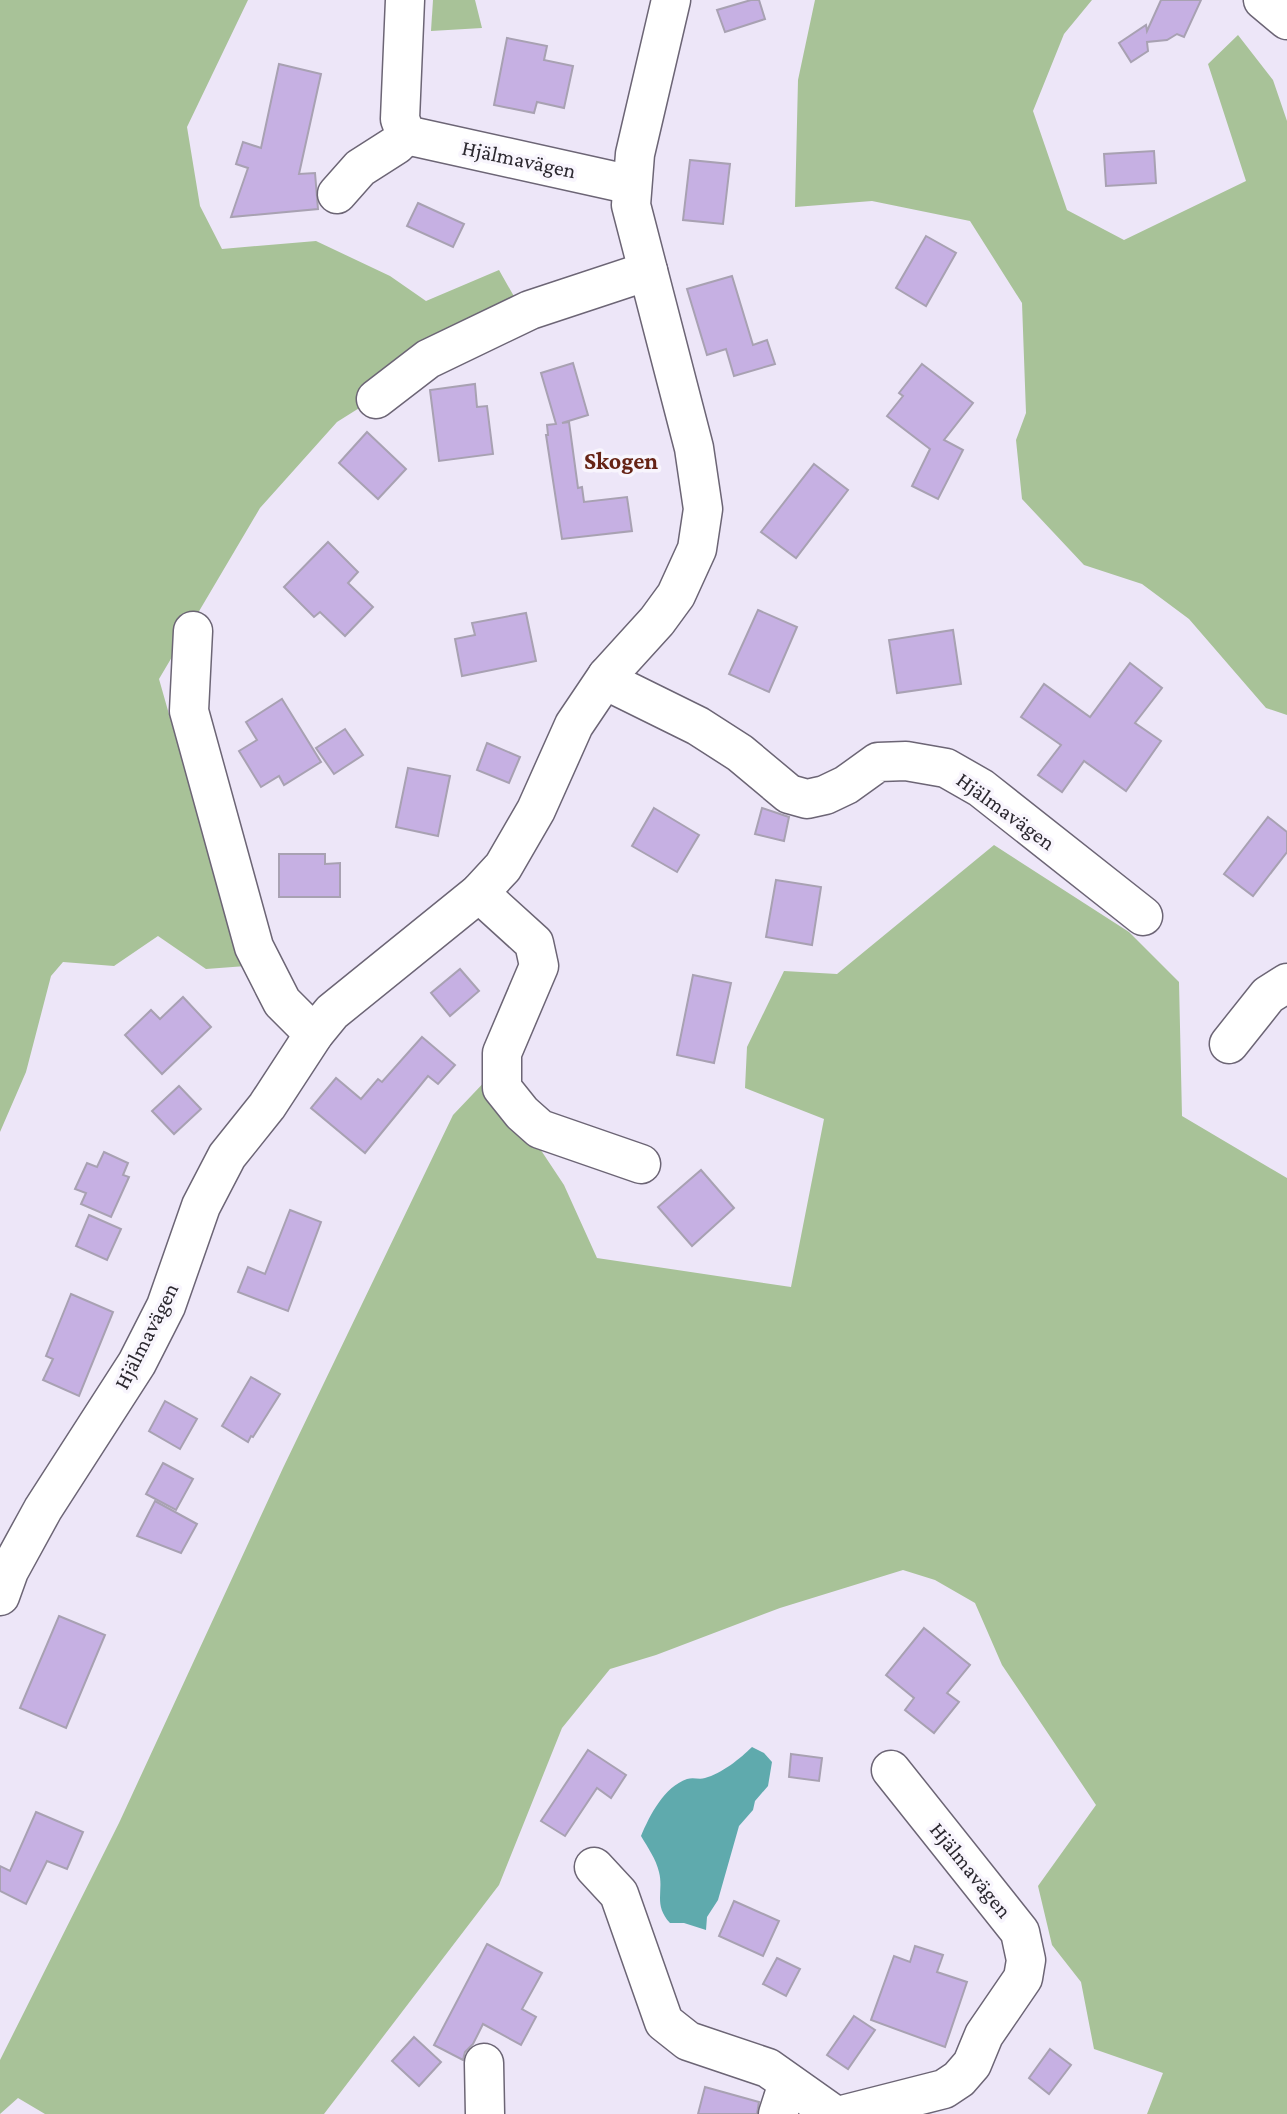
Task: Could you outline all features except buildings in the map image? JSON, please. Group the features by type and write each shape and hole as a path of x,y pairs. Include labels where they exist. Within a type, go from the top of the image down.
{"street":[{"path":"337,194 360,168 406,135 400,119 405,0"},
{"name":"Hjälmavägen","path":"0,1596 9,1571 43,1509 137,1363 166,1306 201,1206 227,1156 267,1106 332,1012 479,893 503,867 536,810 574,725 607,676 676,595 697,549 703,509 690,426 631,205 635,154 671,0"},
{"path":"1263,0 1287,20"},
{"name":"Hjälmavägen","path":"406,135 632,185"},
{"path":"376,399 428,359 530,310 648,271"},
{"path":"193,631 189,711 254,947 282,1002 314,1034"},
{"name":"Hjälmavägen","path":"607,676 619,687 698,726 730,746 789,794 807,799 846,785 878,762 906,761 946,768 981,788 1143,916"},
{"path":"479,893 534,943 539,966 502,1053 502,1088 540,1129 641,1164"},
{"path":"1229,1044 1268,995 1287,983"},
{"name":"Hjälmavägen","path":"846,2114 890,2109 944,2089 959,2079 972,2064 984,2035 1023,1978 1026,1960 1020,1932 891,1770"},
{"path":"594,1867 619,1894 664,2022 688,2041 768,2068 783,2099 833,2114"},
{"path":"484,2063 485,2114"}],"shaded area":[{"path":"0,0 248,0 187,127 200,206 222,249 316,241 390,276 426,301 499,270 520,307 337,422 260,508 159,679 211,862 227,880 246,966 206,969 158,936 114,966 63,962 51,976 26,1072 0,1132"},
{"path":"433,0 475,0 482,28 431,31"},
{"path":"815,0 1092,0 1064,34 1033,111 1067,210 1124,240 1246,181 1208,64 1238,35 1273,80 1287,121 1287,715 1266,708 1189,619 1142,584 1084,565 1022,499 1016,440 1026,413 1022,303 970,221 872,201 795,207 798,80"},
{"path":"994,845 1129,932 1179,982 1182,1116 1287,1178 1287,2114 1147,2114 1163,2073 1094,2049 1081,1982 1052,1945 1038,1886 1096,1805 1002,1665 975,1603 935,1580 903,1570 780,1608 610,1669 562,1728 499,1885 324,2114 45,2114 18,2098 0,2114 0,2060 119,1823 283,1468 453,1115 491,1075 564,1185 597,1258 791,1287 824,1119 745,1088 747,1047 784,971 837,974"},
{"path":"752,1747 772,1762 768,1786 739,1826 718,1900 707,1917 706,1930 684,1923 670,1923 660,1904 658,1867 641,1836 653,1811 671,1788 687,1779 703,1779 718,1773"}],"district":[{"name":"Skogen","path":"621,460"}]}
